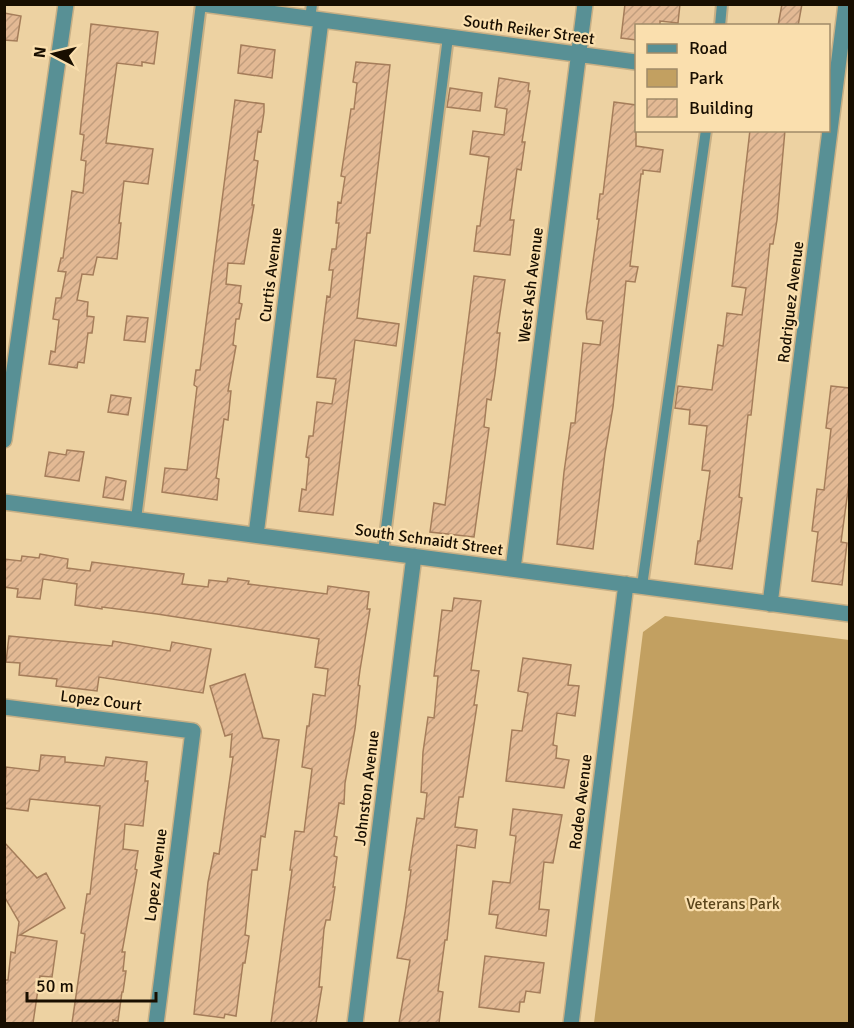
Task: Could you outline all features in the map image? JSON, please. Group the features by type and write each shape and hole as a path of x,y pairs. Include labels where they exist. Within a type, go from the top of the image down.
{"street":[{"path":"4,440 66,4"},
{"name":"South Reiker Street","path":"202,4 314,14 448,37 635,62"},
{"name":"West Ash Avenue","path":"513,569 585,4"},
{"name":"Rodriguez Avenue","path":"770,604 838,89 846,4"},
{"name":"Curtis Avenue","path":"256,535 314,14"},
{"name":"South Schnaidt Street","path":"4,502 849,614"},
{"name":"Johnston Avenue","path":"355,1023 414,556"},
{"name":"Rodeo Avenue","path":"571,1023 626,584"},
{"name":"Lopez Court","path":"4,707 193,731"},
{"name":"Lopez Avenue","path":"156,1023 193,731"}],"lane":[{"path":"136,519 202,4"},
{"path":"720,24 722,4"},
{"path":"383,552 448,37"},
{"path":"642,586 706,132"}],"green space":[{"name":"Veterans Park","path":"665,616 849,640 849,1023 594,1023 643,632"}],"building":[{"path":"625,4 680,4 678,23 660,21 660,24 635,24 635,40 621,38"},
{"path":"782,4 802,4 798,24 778,24"},
{"path":"4,13 21,16 17,41 4,40"},
{"path":"91,24 158,32 154,64 142,62 142,66 117,63 106,143 153,149 148,184 124,181 117,259 97,257 93,275 82,274 77,300 88,302 87,316 94,317 92,333 88,333 84,363 78,362 77,368 49,364 51,351 55,352 59,320 53,319 56,298 61,298 66,272 58,271 61,258 63,258 72,191 83,193 86,161 81,160 84,135 80,134"},
{"path":"241,45 275,50 272,78 238,73"},
{"path":"356,62 390,65 370,233 367,233 357,318 399,324 396,346 355,340 333,515 299,511 302,489 306,490 309,458 306,457 309,436 313,436 317,402 332,404 336,379 317,377 327,296 330,297 333,270 329,270 332,249 336,249 339,223 336,223 338,202 341,203 345,177 341,176 351,109 354,109 357,83 353,82"},
{"path":"499,78 529,83 528,91 530,91 522,142 525,142 521,170 517,169 510,220 514,220 510,255 474,251 477,226 480,226 489,157 470,154 473,131 504,135 507,109 495,107"},
{"path":"450,88 482,93 480,111 447,107"},
{"path":"235,100 264,104 264,112 261,132 258,131 254,160 258,161 252,205 254,205 244,264 228,263 226,284 241,286 239,303 242,304 239,319 236,319 233,345 236,346 228,391 231,391 228,420 224,419 216,478 219,479 217,500 162,492 165,468 187,470 197,387 194,385 196,370 200,370"},
{"path":"614,102 635,105 636,146 663,150 660,172 643,170 641,174 630,266 638,267 635,282 626,281 613,407 593,549 557,544 571,423 575,423 583,343 600,345 603,321 587,319 586,311 599,219 597,219 600,194 603,194"},
{"path":"750,132 785,132 777,220 773,244 770,244 751,415 748,415 739,497 742,498 732,569 695,564 710,471 702,470 707,426 689,424 690,410 675,408 678,386 712,390 718,345 723,346 727,313 742,315 746,288 732,286"},
{"path":"474,276 505,280 497,333 500,333 495,374 491,400 487,399 484,427 489,428 474,537 430,532 434,503 445,505"},
{"path":"127,316 148,318 145,342 124,340"},
{"path":"831,386 849,388 849,483 841,542 847,543 842,585 812,581 818,532 812,531 817,489 824,490 831,429 826,428"},
{"path":"111,395 131,398 128,415 108,412"},
{"path":"67,450 84,452 79,481 45,476 49,452 66,455"},
{"path":"106,477 126,481 123,500 103,497"},
{"path":"40,554 68,559 67,568 90,571 92,562 184,574 182,584 208,587 209,580 227,582 228,578 249,581 248,584 327,594 328,586 369,592 367,609 370,609 358,685 360,686 355,729 345,783 344,804 339,803 334,836 337,837 334,856 337,857 333,887 335,887 330,920 326,920 324,929 319,987 322,987 316,1023 271,1023 292,870 290,870 295,831 304,832 312,769 302,767 307,726 309,726 313,694 325,696 328,669 315,667 319,639 157,614 75,605 77,584 43,579 40,599 17,597 18,589 4,587 4,559 21,561 22,556 39,558"},
{"path":"454,598 481,601 471,670 479,671 474,705 477,705 463,797 459,797 455,827 477,830 475,848 457,845 447,940 445,940 438,991 443,992 439,1023 399,1023 410,960 397,958 417,818 424,819 427,793 421,792 423,752 428,717 434,718 438,676 434,676 442,610 452,611"},
{"path":"9,636 112,646 113,641 170,651 172,642 211,649 203,693 99,677 97,691 56,686 57,679 19,675 20,663 6,662"},
{"path":"523,658 571,665 568,685 579,686 575,716 557,713 553,745 557,746 556,758 569,760 564,788 506,781 512,730 522,731 528,693 518,691"},
{"path":"245,674 263,738 279,740 265,837 261,836 257,870 252,870 245,935 249,936 236,1016 225,1014 224,1018 194,1014 208,882 214,853 219,854 233,757 230,757 232,734 225,736 210,686"},
{"path":"41,755 65,757 65,762 104,766 106,757 147,762 145,781 148,781 143,826 125,824 123,849 138,851 135,869 137,870 122,952 125,952 123,971 126,971 123,992 118,1021 113,1020 113,1023 72,1023 85,934 81,933 87,894 90,894 100,806 30,799 28,811 4,808 6,767 39,771"},
{"path":"513,809 562,815 553,863 544,862 539,909 549,910 546,936 496,928 498,915 489,914 493,881 510,883 516,836 510,835"},
{"path":"4,842 37,878 46,873 65,908 20,935 57,941 52,977 40,976 33,1023 4,1023 4,980 8,980 11,952 15,953 19,922 4,896"},
{"path":"485,956 544,963 540,993 526,991 524,1002 520,1002 519,1012 479,1007"}]}
